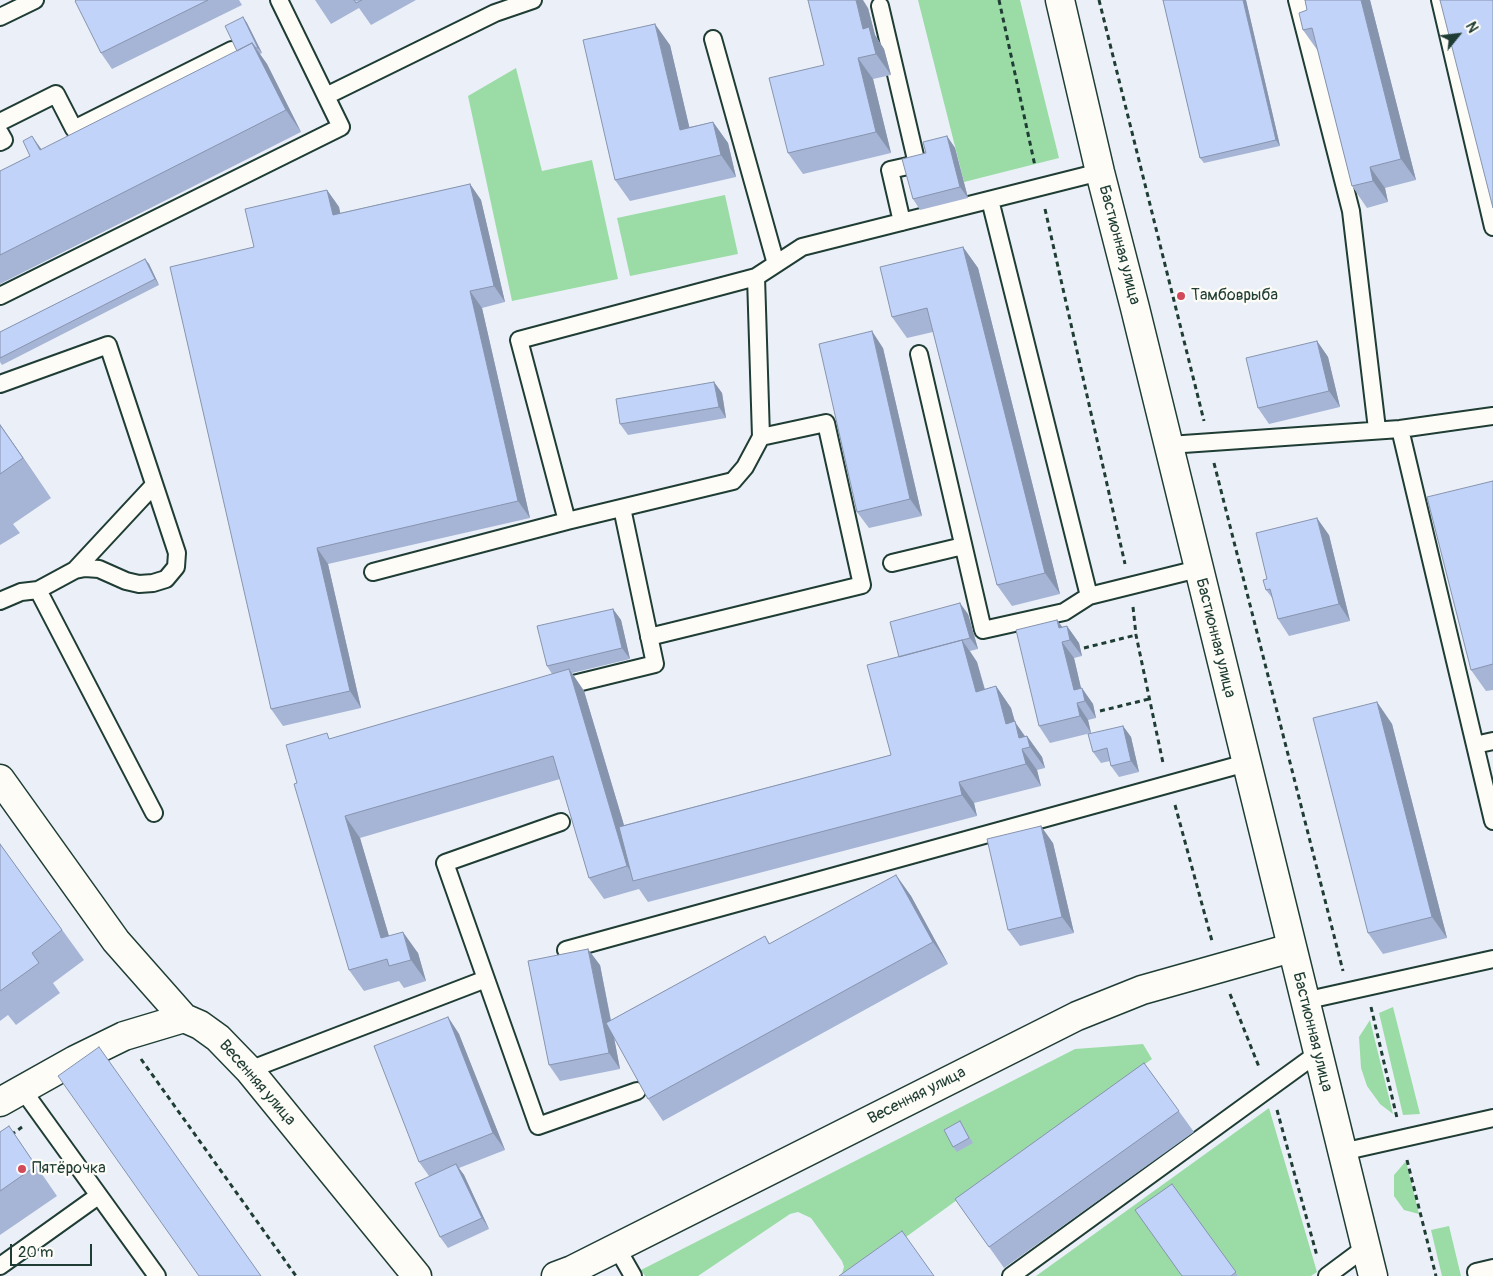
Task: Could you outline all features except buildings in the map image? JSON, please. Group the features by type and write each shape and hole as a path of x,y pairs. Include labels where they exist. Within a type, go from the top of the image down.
{"street":[{"name":"Бастионная улица","path":"1060,0 1100,172 1373,1276"},
{"name":"Весенняя улица","path":"0,779 116,941 184,1018 200,1025 218,1038 249,1070 418,1276"},
{"name":"Весенняя улица","path":"567,1274 1077,1016 1142,990 1291,948"},
{"path":"11,1095 124,1036 184,1018"}],"lane":[{"path":"0,17 35,0"},
{"path":"0,296 341,128 279,0"},
{"path":"326,96 491,6 533,0"},
{"path":"1297,0 1351,211 1377,429"},
{"path":"1440,0 1493,227"},
{"path":"880,6 917,164 890,170 902,222"},
{"path":"713,39 776,264"},
{"path":"0,122 56,94 74,129 232,50"},
{"path":"0,133 4,140 0,142"},
{"path":"568,521 519,340 756,277 802,248 1100,172"},
{"path":"990,200 1089,596"},
{"path":"373,572 568,521 732,481 753,455 761,437 756,277"},
{"path":"0,384 108,345 177,554 176,567 166,579 154,583 139,584 126,581 99,569 85,568 75,570 38,590 21,592 0,601"},
{"path":"919,354 983,630 1064,612 1089,596 1198,568"},
{"path":"1169,445 1377,429 1400,429 1493,416"},
{"path":"649,637 862,585 826,424 761,437"},
{"path":"1400,429 1493,820"},
{"path":"75,570 154,485"},
{"path":"541,693 655,664 622,508"},
{"path":"892,563 963,546"},
{"path":"38,590 154,813"},
{"path":"1475,745 1493,741"},
{"path":"566,950 1246,764"},
{"path":"560,822 445,863 538,1126 637,1090"},
{"path":"1304,1001 1493,958"},
{"path":"249,1070 486,979"},
{"path":"1011,1276 1318,1053"},
{"path":"11,1095 98,1196 157,1276"},
{"path":"1342,1152 1493,1118"},
{"path":"0,1266 98,1196"},
{"path":"1327,1276 1366,1247"},
{"path":"617,1248 633,1276"},
{"path":"1477,1276 1476,1272 1493,1268"}],"path":[{"path":"1000,0 1040,186"},
{"path":"1099,0 1348,991"},
{"path":"1084,648 1136,636"},
{"path":"1100,711 1149,699"},
{"path":"1219,968 1277,1111 1317,1258"},
{"path":"1367,987 1436,1276"},
{"path":"124,1036 296,1276"}],"green space":[{"path":"918,0 1020,0 1059,158 964,182"},
{"path":"516,68 542,171 592,160 618,279 512,301 468,96"},
{"path":"725,195 738,254 630,276 617,218"},
{"path":"1393,1007 1420,1114 1403,1115 1379,1013"},
{"path":"1370,1020 1393,1114 1380,1104 1367,1086 1361,1068 1359,1037"},
{"path":"1143,1044 1152,1059 852,1276 841,1276 844,1267 842,1261 811,1218 798,1212 790,1214 698,1276 645,1276 641,1270 1075,1049"},
{"path":"1269,1108 1317,1272 1311,1276 1036,1276"},
{"path":"1406,1161 1419,1214 1404,1210 1394,1196 1394,1175"},
{"path":"1449,1226 1461,1276 1442,1276 1431,1230"}],"place":[{"name":"Тамбоврыба","path":"1181,296"},
{"name":"Пятёрочка","path":"22,1169"}]}
